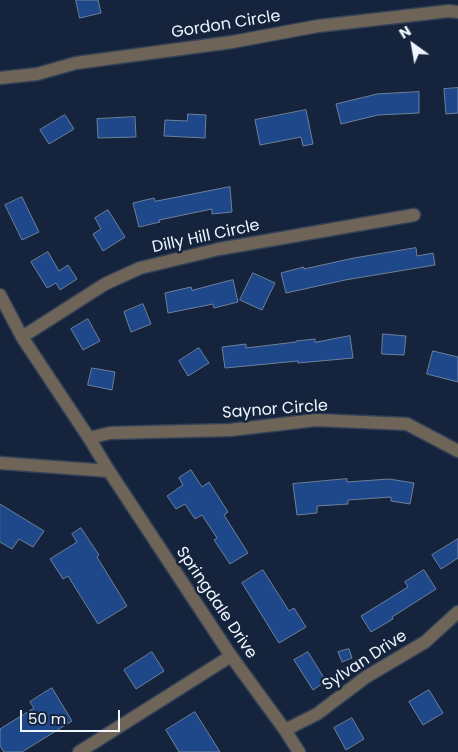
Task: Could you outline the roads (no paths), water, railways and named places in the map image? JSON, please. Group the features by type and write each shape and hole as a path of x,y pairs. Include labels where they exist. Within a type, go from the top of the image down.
{"street":[{"name":"Gordon Circle","path":"0,78 37,74 76,63 232,42 318,26 449,11 458,12"},
{"name":"Dilly Hill Circle","path":"22,337 105,284 140,268 219,249 414,215"},
{"path":"0,295 22,337 109,471"},
{"name":"Saynor Circle","path":"89,438 110,433 230,430 316,420 407,424 458,451"},
{"path":"0,463 109,471"},
{"name":"Springdale Drive","path":"109,471 231,656 299,752"},
{"name":"Sylvan Drive","path":"285,730 317,714 366,677 424,642 458,612"},
{"path":"79,752 231,656"}]}
